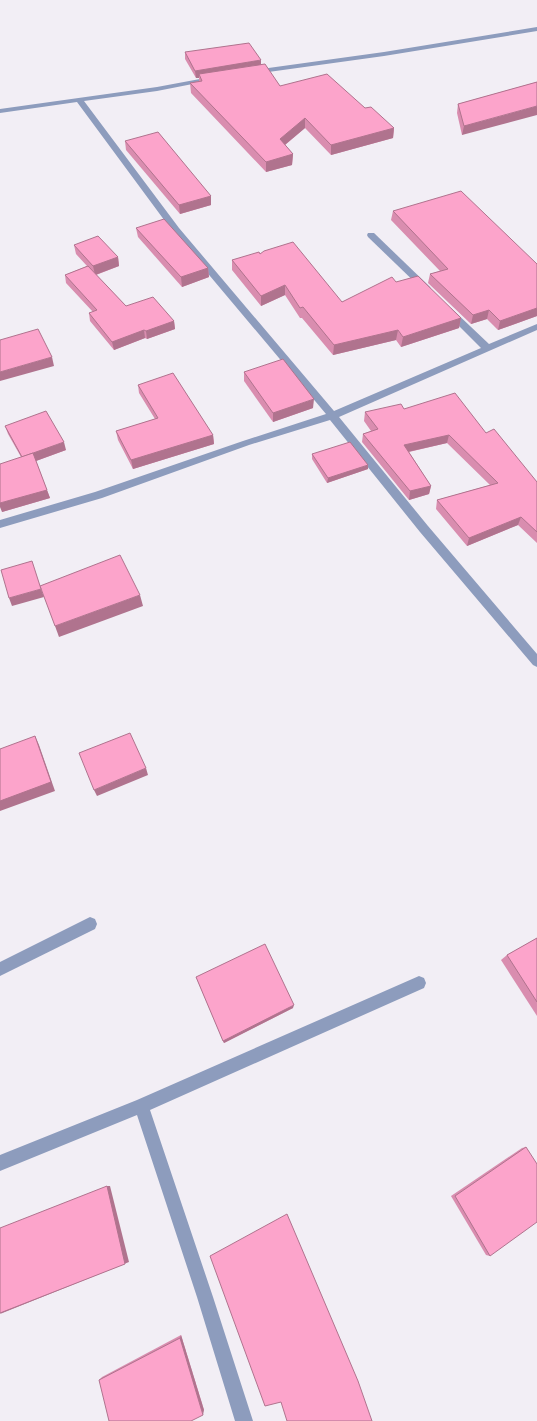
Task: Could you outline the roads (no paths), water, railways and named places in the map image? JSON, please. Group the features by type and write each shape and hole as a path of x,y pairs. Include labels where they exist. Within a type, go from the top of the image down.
{"street":[{"path":"246,73 384,54 537,29"},
{"path":"0,111 80,101 157,89 225,76"},
{"path":"80,101 176,230 314,393 424,529 537,662"},
{"path":"371,235 487,348"},
{"path":"0,524 98,495 246,443 332,416 487,348 537,328"},
{"path":"0,969 90,924"},
{"path":"0,1163 141,1106 419,983"},
{"path":"141,1106 205,1297 244,1421"}]}
